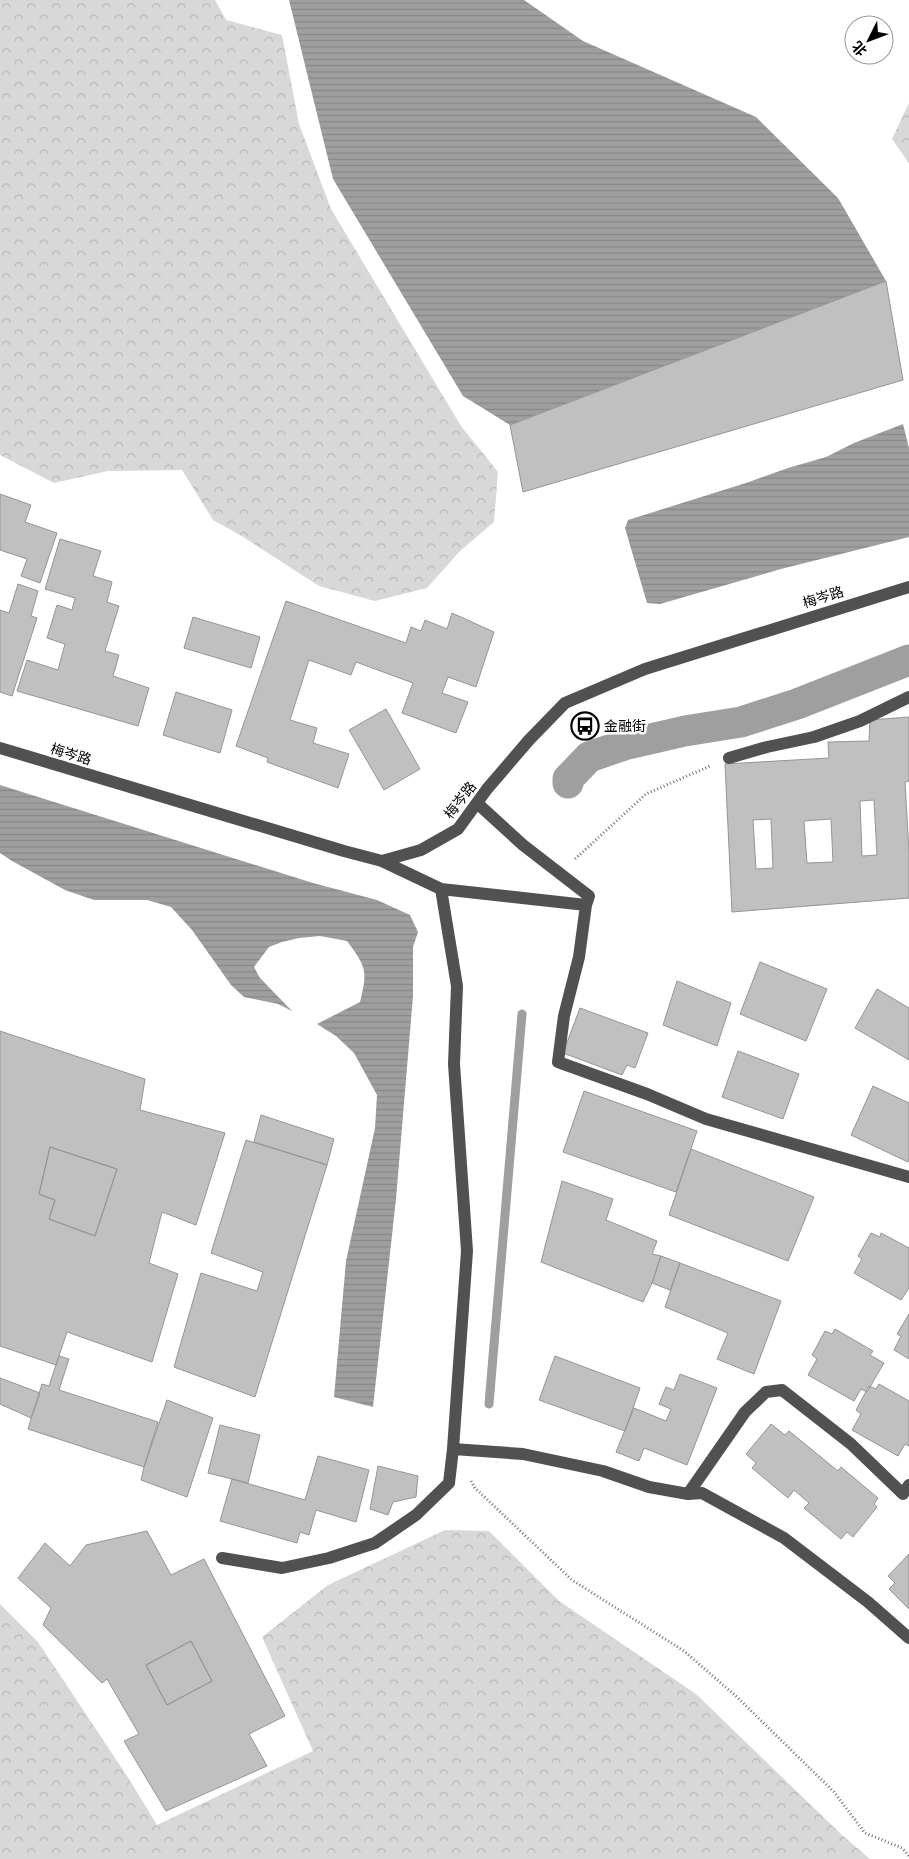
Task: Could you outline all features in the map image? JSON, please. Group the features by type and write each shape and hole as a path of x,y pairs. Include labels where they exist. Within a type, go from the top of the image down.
{"street":[{"name":"梅岑路","path":"0,748 382,861 422,850 458,829 529,740 565,703 645,669 909,587"},
{"path":"729,758 767,747 814,737 860,721 909,697"},
{"path":"477,803 523,845 589,896 579,957 564,1016 558,1062 647,1094 706,1119 909,1177"},
{"path":"382,861 441,889 586,906"},
{"path":"222,1558 282,1568 329,1558 375,1542 416,1515 449,1483 467,1252 454,1064 457,986 441,889"},
{"path":"688,1494 745,1412 766,1392 782,1390 851,1444 903,1494 909,1485"},
{"path":"453,1449 523,1454 603,1471 649,1487 688,1494 702,1493 784,1538 868,1602 909,1638"}],"path":[{"path":"559,873 646,794 729,758"},
{"path":"453,1449 475,1488 572,1580 684,1651 737,1697 834,1792 864,1833 902,1848 909,1856"}],"green space":[{"path":"0,0 215,0 226,20 282,35 299,124 331,209 461,426 498,472 494,522 460,551 427,588 375,601 319,586 240,535 213,520 182,470 108,471 54,483 0,455"},
{"path":"909,103 909,163 892,139"},
{"path":"445,1530 489,1531 559,1601 696,1694 842,1835 870,1859 0,1859 0,1604 38,1642 129,1779 157,1825 313,1751 262,1637 328,1585"}],"shaded area":[{"path":"289,0 524,0 583,41 756,117 838,198 886,281 510,425 463,396 333,179"},
{"path":"903,424 909,448 909,537 781,569 660,604 647,603 625,528 628,520 826,457 854,443"},
{"path":"0,785 313,883 377,900 410,915 418,932 413,947 413,996 396,1199 373,1407 334,1397 346,1261 375,1128 377,1095 354,1053 336,1036 317,1024 360,1002 364,983 362,963 347,941 320,936 282,942 269,947 254,967 260,978 292,1011 278,1004 244,997 231,985 192,930 171,907 147,900 94,900 65,890 0,853"}],"building":[{"path":"886,281 903,380 523,492 510,425"},
{"path":"0,494 31,505 25,522 57,533 40,583 21,576 27,559 0,550"},
{"path":"60,539 101,551 93,576 112,582 107,602 119,606 105,651 119,655 113,676 149,688 138,726 17,691 27,660 58,670 65,644 47,638 57,605 72,610 75,598 45,589"},
{"path":"18,584 38,591 31,616 37,618 12,696 0,692 0,610 9,613"},
{"path":"286,601 406,643 411,627 421,631 425,620 447,629 452,613 494,632 476,687 448,677 442,693 468,702 456,733 402,713 413,683 356,662 351,675 309,660 290,720 317,728 313,743 349,754 338,788 267,762 268,758 236,746"},
{"path":"193,617 260,637 251,668 184,648"},
{"path":"176,692 232,710 220,753 163,735"},
{"path":"386,709 420,769 384,790 349,730"},
{"path":"909,717 909,781 905,782 909,852 909,898 732,912 725,764 829,758 828,742 869,741 870,720","holes":["874,800 877,855 862,856 860,801","771,819 773,868 756,869 753,820","831,819 833,862 807,863 804,821"]},
{"path":"760,962 827,989 806,1041 740,1014"},
{"path":"677,981 731,1003 717,1046 663,1025"},
{"path":"877,989 909,1008 909,1060 855,1028"},
{"path":"580,1008 648,1033 635,1068 627,1065 622,1075 563,1053"},
{"path":"0,1031 145,1079 140,1110 225,1133 196,1225 162,1212 149,1263 178,1274 152,1362 67,1332 56,1365 0,1346","holes":["50,1147 117,1169 95,1236 49,1219 55,1200 39,1194"]},
{"path":"738,1051 799,1074 783,1119 722,1097"},
{"path":"873,1086 909,1103 908,1162 851,1135"},
{"path":"584,1091 697,1131 676,1192 563,1152"},
{"path":"261,1115 334,1139 327,1165 254,1142"},
{"path":"246,1140 327,1165 255,1397 174,1367 201,1273 257,1291 263,1272 211,1253"},
{"path":"50,1147 117,1169 95,1236 49,1219 55,1200 39,1194"},
{"path":"691,1149 814,1197 788,1261 669,1215"},
{"path":"562,1181 613,1199 606,1220 657,1241 652,1254 661,1256 643,1302 541,1262"},
{"path":"871,1233 880,1237 881,1233 909,1248 909,1288 901,1300 854,1273 862,1259 858,1256"},
{"path":"661,1256 680,1263 670,1290 652,1283"},
{"path":"680,1263 781,1301 754,1374 717,1359 728,1333 665,1307"},
{"path":"909,1314 909,1359 894,1350 901,1336 897,1334"},
{"path":"835,1329 873,1351 870,1355 884,1363 867,1392 861,1389 854,1401 808,1375 817,1359 812,1355 825,1331 832,1334"},
{"path":"59,1356 69,1359 59,1390 158,1422 144,1467 28,1429 42,1384 49,1386"},
{"path":"555,1356 640,1388 625,1431 539,1400"},
{"path":"680,1374 717,1388 687,1465 644,1448 639,1461 616,1452 634,1408 666,1421 671,1409 659,1404 666,1387 674,1390"},
{"path":"0,1378 40,1393 31,1418 0,1404"},
{"path":"879,1384 909,1401 909,1446 905,1444 898,1456 852,1430 861,1414 856,1410 869,1386 876,1389"},
{"path":"167,1400 213,1418 187,1497 141,1480"},
{"path":"771,1424 785,1435 789,1431 838,1471 841,1467 878,1498 874,1504 877,1507 853,1537 847,1532 841,1539 804,1508 809,1503 794,1490 788,1498 752,1468 756,1463 746,1454"},
{"path":"220,1425 260,1435 248,1483 208,1473"},
{"path":"318,1456 369,1470 356,1522 316,1510 309,1535 300,1532 297,1543 220,1521 232,1479 305,1500"},
{"path":"378,1466 418,1476 416,1497 393,1502 388,1515 370,1509"},
{"path":"147,1531 171,1575 204,1559 285,1716 249,1734 267,1766 166,1811 124,1741 139,1734 107,1679 102,1683 43,1625 51,1608 18,1578 45,1543 70,1566 86,1545","holes":["191,1641 212,1681 167,1705 146,1665"]},
{"path":"909,1554 909,1609 889,1589 895,1583 888,1576"},
{"path":"191,1641 212,1681 167,1705 146,1665"}],"waterway":[{"path":"568,783 568,779 589,757 624,745 685,731 741,722 797,704 909,660"},
{"path":"489,1404 522,1014"}],"place":[{"name":"金融街","path":"585,726"}]}
